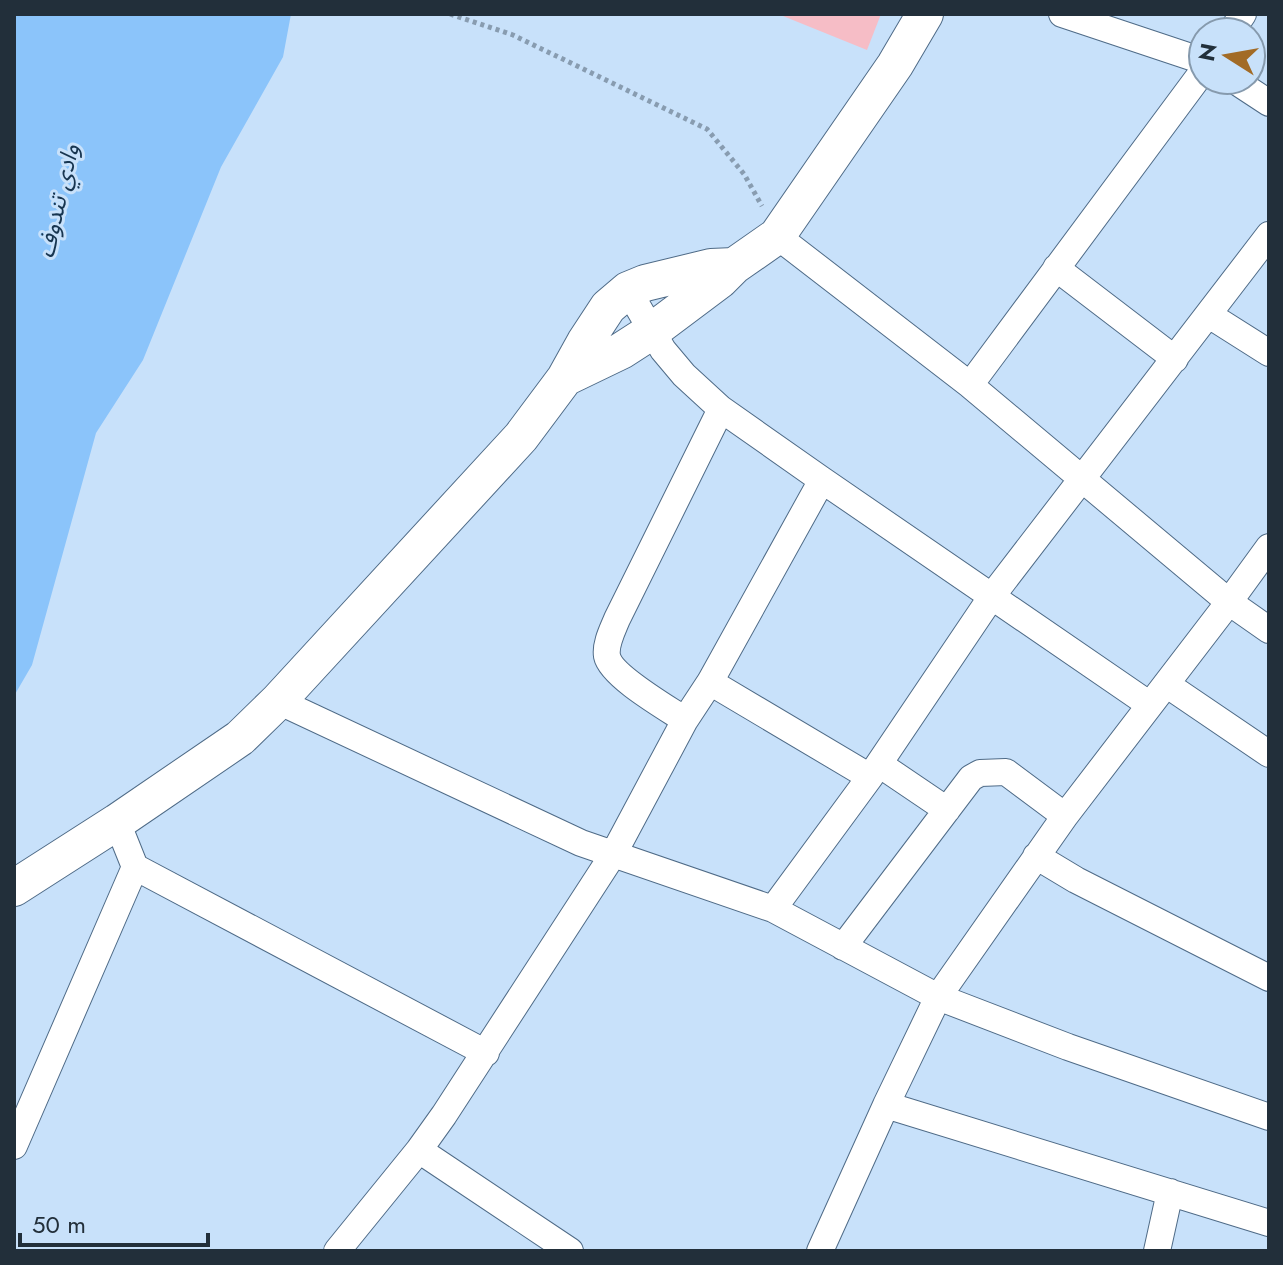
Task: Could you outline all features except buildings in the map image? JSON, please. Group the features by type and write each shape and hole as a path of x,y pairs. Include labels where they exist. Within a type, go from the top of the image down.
{"street":[{"path":"565,378 621,351 652,331 777,236 895,65 925,14"},
{"path":"1062,14 1187,56"},
{"path":"970,385 1187,92"},
{"path":"773,909 874,770 992,596 1269,235"},
{"path":"777,236 970,385 1229,602 1269,630"},
{"path":"14,888 240,738 278,701 521,437 565,378 608,307 628,290 645,283 711,267 734,266"},
{"path":"1056,268 1175,359"},
{"path":"628,290 663,350 684,375 721,409 1150,705"},
{"path":"1209,315 1269,353"},
{"path":"685,720 629,682 607,656 617,619 721,409"},
{"path":"337,1251 419,1150 486,1053 614,853 685,720 710,682 822,480"},
{"path":"820,1251 938,997 1065,816 1269,547"},
{"path":"710,682 947,810"},
{"path":"1166,684 1269,754"},
{"path":"278,701 581,843 773,909 938,997 1068,1047 1269,1117"},
{"path":"843,947 971,778 980,773 1006,772 1065,816"},
{"path":"117,822 135,867 486,1053"},
{"path":"1036,856 1076,880 1269,978"},
{"path":"14,1146 19,1119 135,867"},
{"path":"886,1105 1269,1223"},
{"path":"419,1150 570,1251"},
{"path":"1157,1251 1170,1192"}],"path":[{"path":"450,14 513,35 707,129 744,174 777,236"}],"shaded area":[{"path":"778,14 881,14 867,50"}],"water":[{"name":"وادي تندوف","path":"14,14 291,14 283,57 221,167 143,360 96,433 32,665 14,696"}]}
